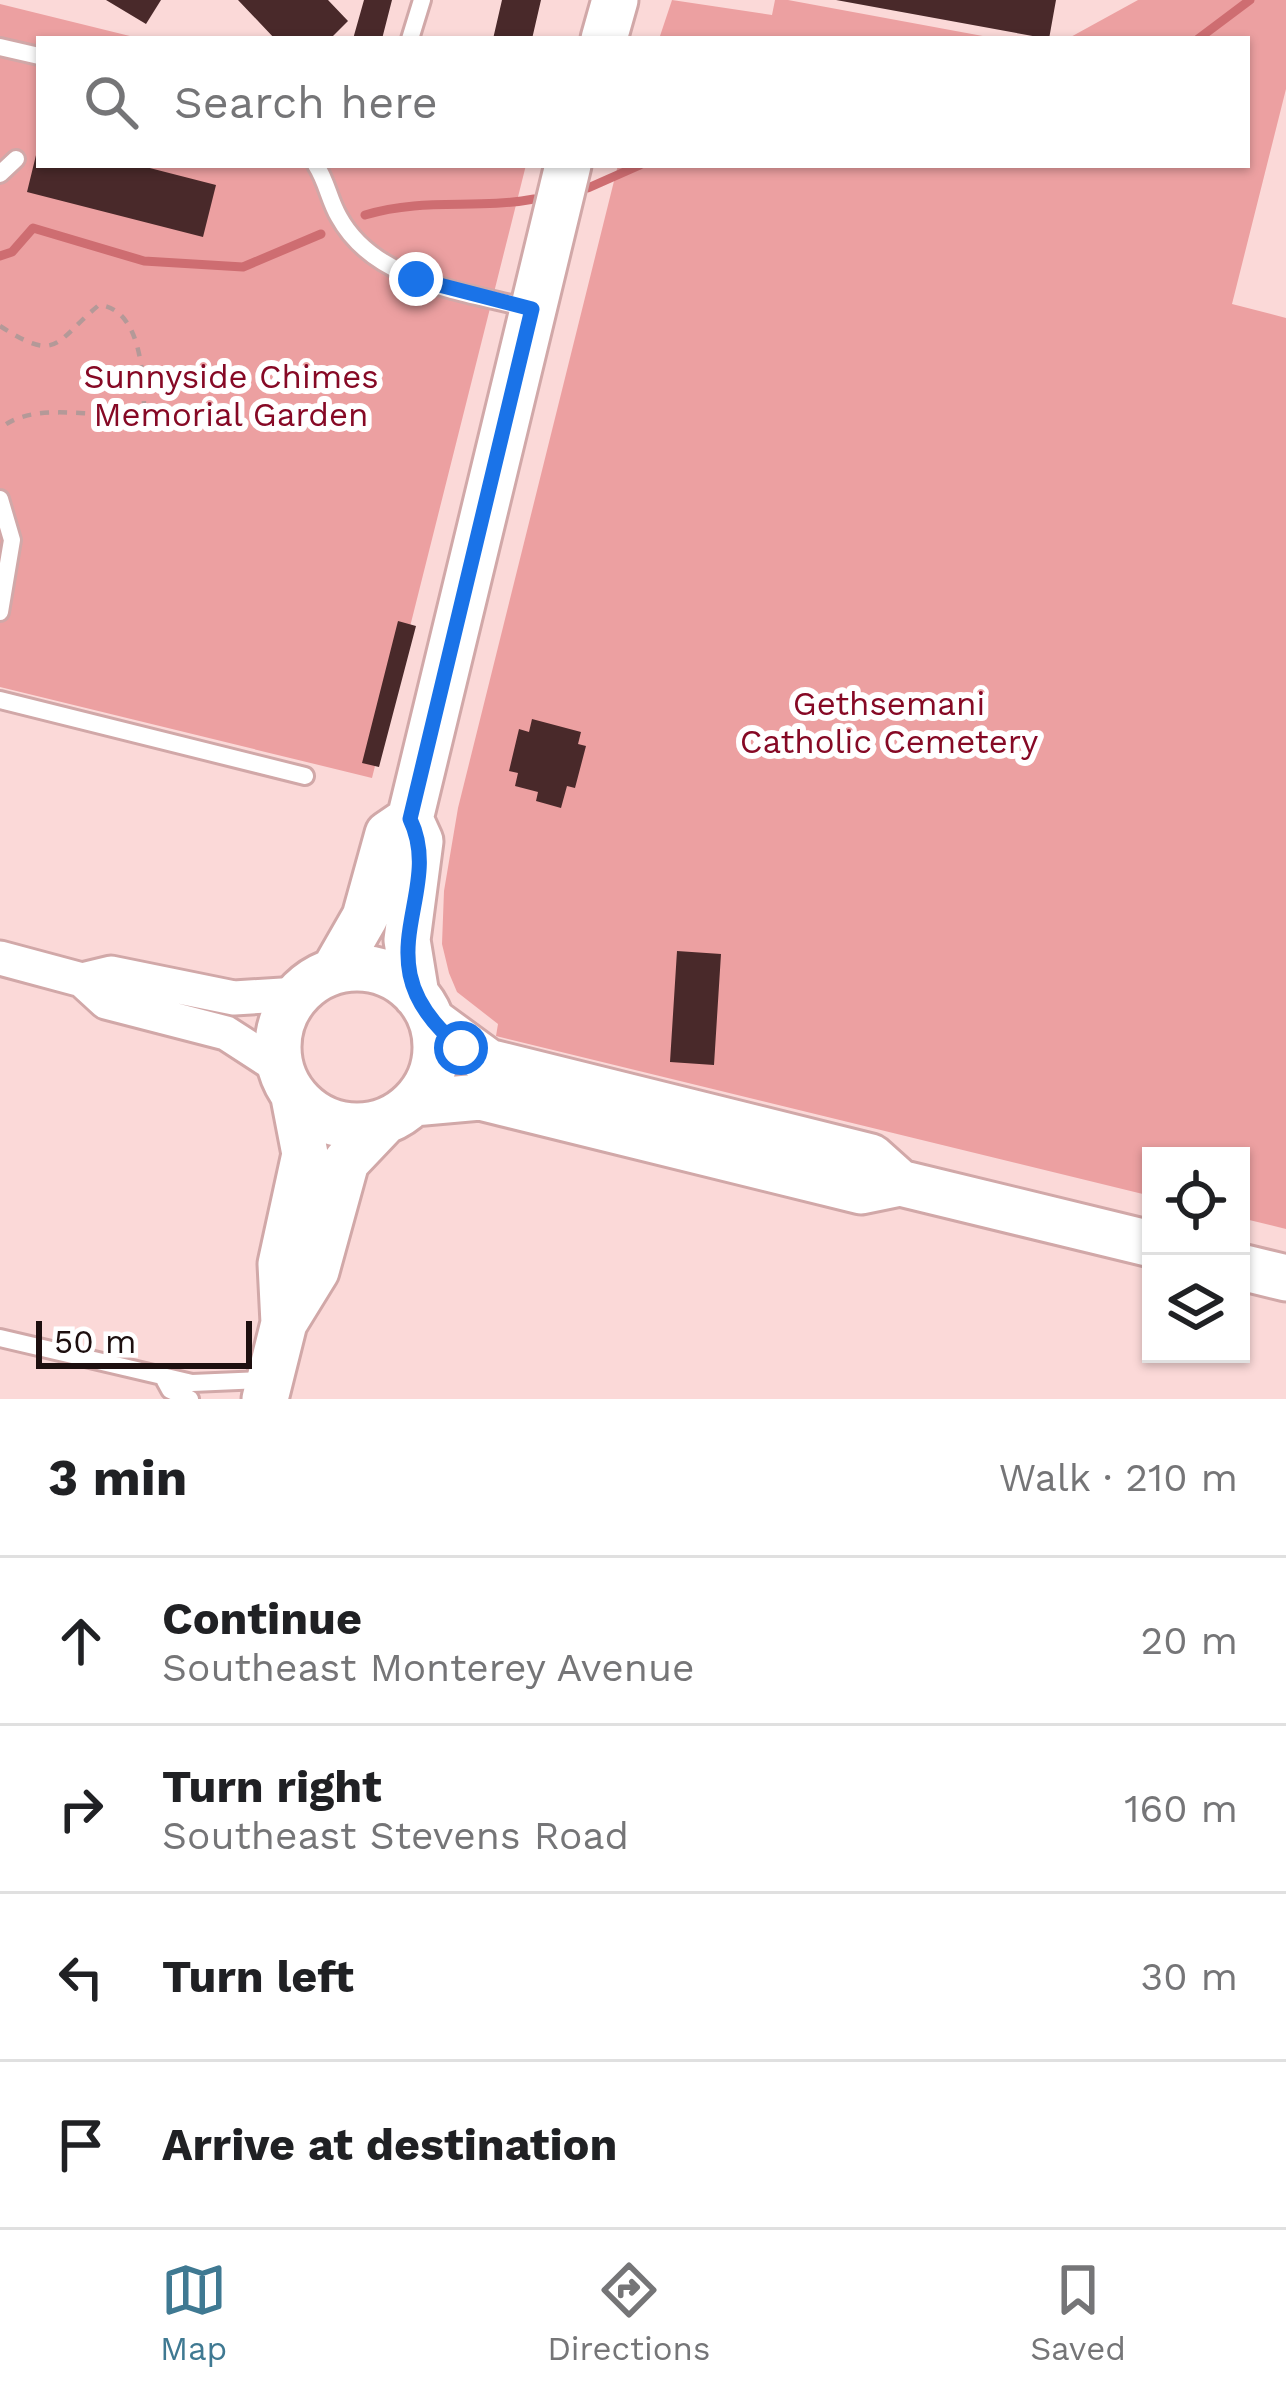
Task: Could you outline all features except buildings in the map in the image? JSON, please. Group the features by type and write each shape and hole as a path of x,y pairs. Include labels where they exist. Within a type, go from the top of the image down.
{"street":[{"path":"605,36 615,0"},
{"path":"267,1389 284,1323 316,1271 346,1162 399,1113 434,1065 407,940 420,841 410,819 567,168"},
{"path":"284,1323 281,1264 306,1139 287,1082 278,1032 365,917 388,834 410,819"},
{"path":"0,958 82,980 111,974 248,999 377,970 488,1062 872,1157 900,1183"},
{"path":"82,980 106,1002 226,1033 328,1121 347,1126 480,1096 862,1191 900,1183 1142,1242"},
{"path":"1250,1269 1286,1278"}],"lane":[{"path":"411,36 422,0"},
{"path":"0,47 36,55"},
{"path":"0,174 16,159"},
{"path":"317,168 340,220 384,264 416,279 532,309"},
{"path":"0,499 12,540 0,612"},
{"path":"0,700 305,776"},
{"path":"0,1338 164,1378 267,1389"},
{"path":"164,1378 170,1390 190,1399"}],"path":[{"path":"0,326 38,348 56,345 99,305 112,306 127,319 134,340 144,414 94,418 37,412 13,417 0,428"}],"green space":[{"path":"672,0 772,15 775,0 788,0 983,36 660,36"},
{"name":"Gethsemani Catholic Cemetery","path":"1138,0 1286,0 1286,89 1232,304 1286,318 1286,1229 1250,1220 1250,1147 1142,1147 1142,1194 496,1036 498,1024 457,992 449,973 442,944 444,891 458,808 617,168 1250,168 1250,36 1072,36"},
{"name":"Sunnyside Chimes Memorial Garden","path":"0,4 130,36 36,36 36,168 525,168 372,778 0,687"}],"waterway":[{"path":"1202,36 1250,0"},
{"path":"588,188 633,168"},
{"path":"365,215 408,206 534,199"},
{"path":"0,256 12,252 33,228 144,261 243,267 321,234"}],"route":[{"path":"416,279 532,309 410,819 420,841 408,926 409,964 416,995 432,1021 461,1048"}]}
